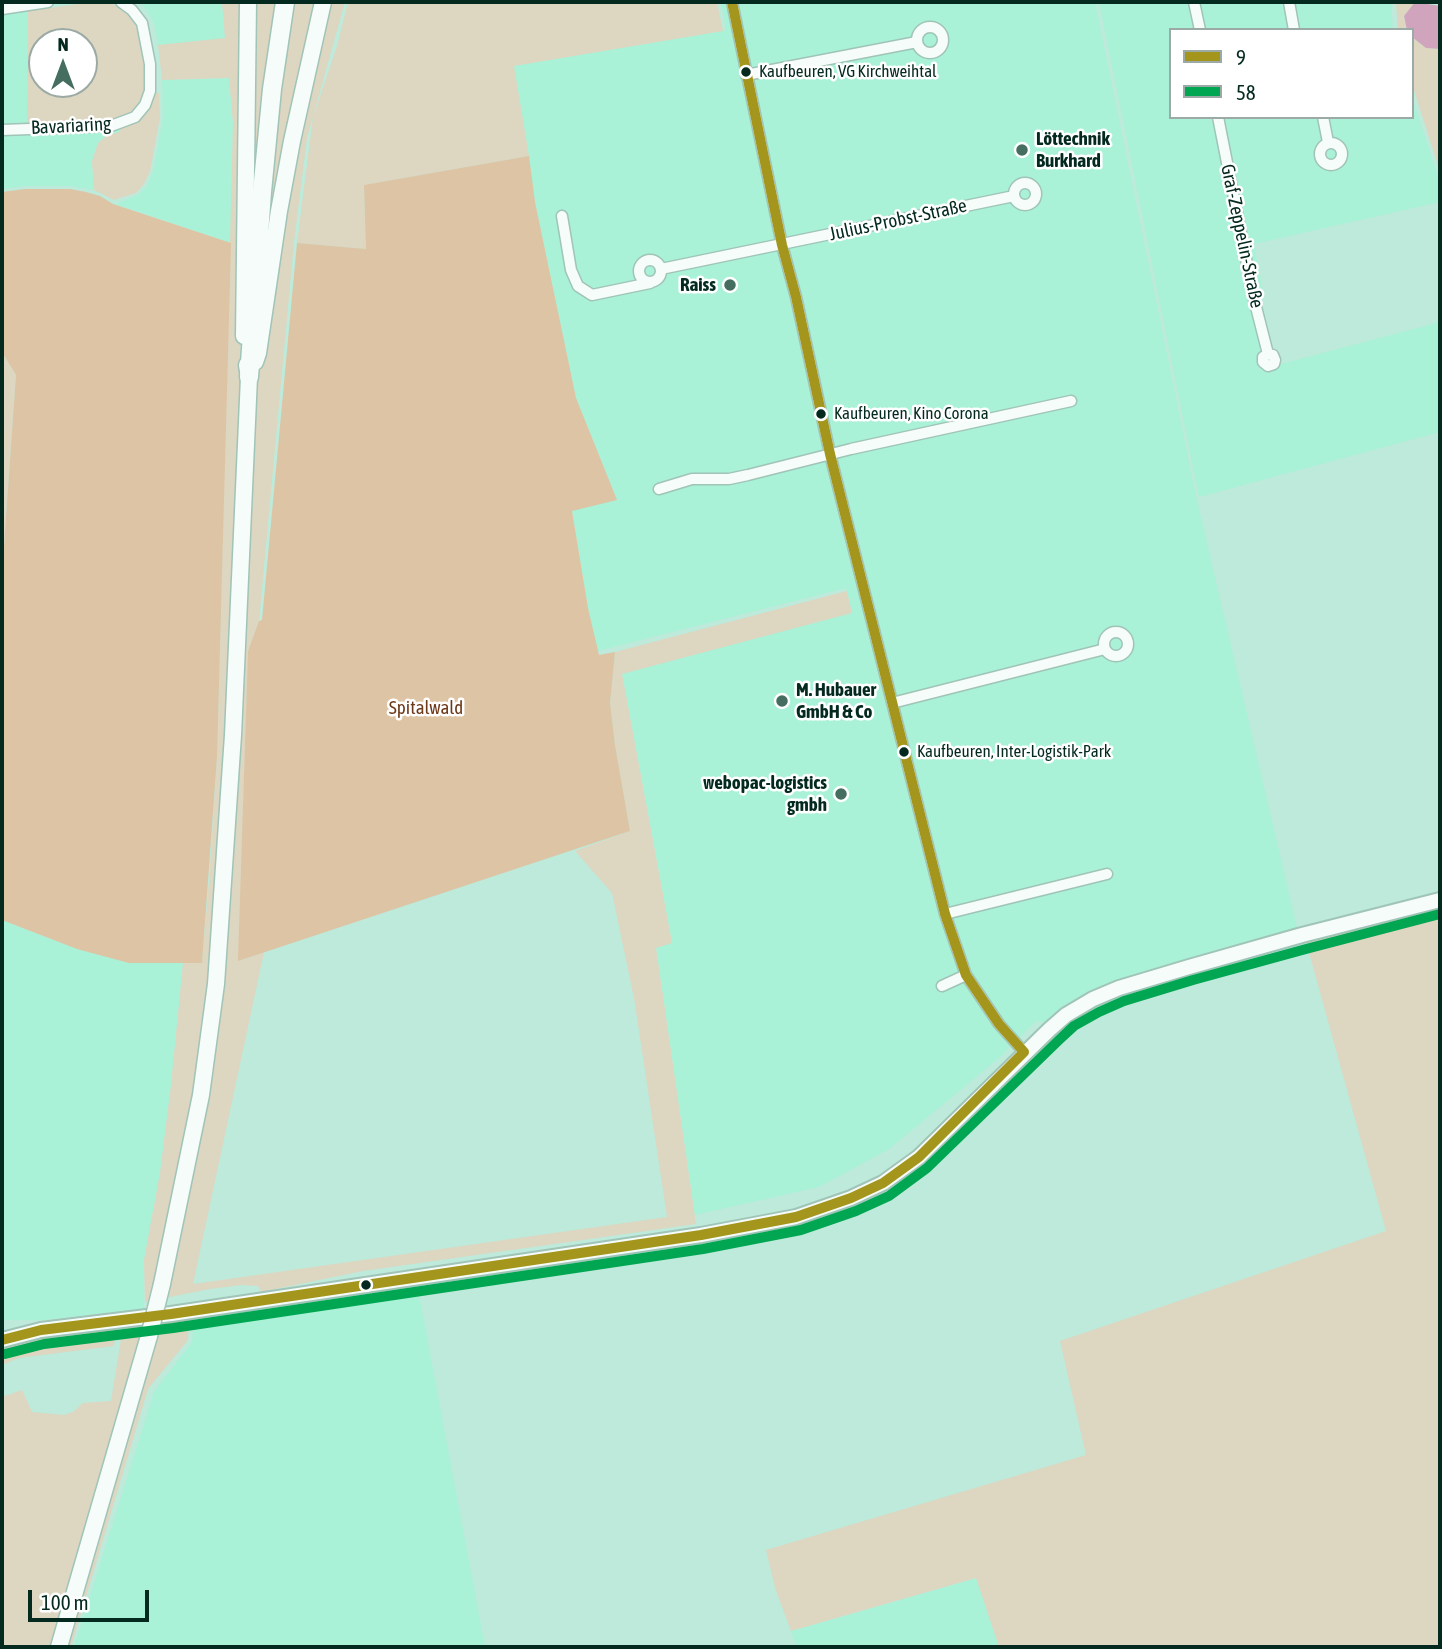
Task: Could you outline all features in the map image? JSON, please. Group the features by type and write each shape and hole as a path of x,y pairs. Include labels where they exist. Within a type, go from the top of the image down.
{"highway":[{"path":"250,377 262,192 272,89 285,2"}],"main road":[{"path":"248,2 244,351 250,377"},
{"path":"59,1647 149,1336 201,1095 216,984 232,749 250,377 258,353 279,211 323,2"},
{"path":"2,1340 40,1330 163,1316 701,1235 796,1217 851,1198 883,1183 927,1150 1024,1052 1066,1015 1119,988 1302,935 1440,900"}],"street":[{"path":"2,9 48,2"},
{"name":"Bavariaring","path":"2,130 111,126 135,117 145,105 150,91 150,64 142,23 132,10 121,2"},
{"path":"732,2 782,245 830,454 945,914 965,975 999,1024 1024,1052"},
{"path":"1194,2 1200,28"},
{"path":"1289,2 1294,28"},
{"path":"746,75 917,42"},
{"name":"Graf-Zeppelin-Straße","path":"1217,119 1254,299 1268,354"},
{"path":"1323,119 1328,142"},
{"name":"Julius-Probst-Straße","path":"661,269 1014,197"},
{"path":"562,216 571,270 578,286 592,295 650,282 658,280 661,269 655,261 642,264 639,271 641,277 650,282"},
{"path":"659,488 692,479 738,477 1071,401"},
{"path":"892,703 1105,649"},
{"path":"945,914 1107,874"},
{"path":"942,986 965,975"}],"shaded area":[{"path":"141,2 222,2 225,39 158,45 154,22"},
{"path":"222,2 244,2 240,410 234,612 205,1095 256,377 262,353 270,289 327,2 345,2 307,138 294,242 259,621 248,651 239,961 264,952 193,1284 667,1217 634,998 612,893 575,851 630,831 610,703 615,652 847,591 852,613 622,674 672,943 656,948 696,1224 363,1271 261,1292 258,1286 242,1285 145,1302 144,1260 160,1173 183,963 202,962 209,881 217,757 233,123 229,78 162,80 158,45 225,38"},
{"path":"251,2 279,2 254,240"},
{"path":"289,2 321,2 259,286"},
{"path":"348,2 717,2 723,31 514,66 529,156 364,185 366,249 297,243 313,117 337,46"},
{"path":"721,2 1095,2 1196,496 1298,932 1061,1010 1045,1023 1036,1021 1000,1057 889,1149 819,1187 695,1215 656,947 672,942 622,673 852,612 846,588 597,651 572,510 617,500 576,398 535,202 513,66 726,30"},
{"path":"1099,2 1391,2 1393,28 1169,28 1169,119 1414,119 1414,104 1440,182 1440,202 1254,244 1264,297 1257,302 1268,351 1279,354 1281,364 1440,322 1440,432 1199,497"},
{"path":"1396,2 1415,2 1404,16 1407,28 1398,28"},
{"path":"1415,2 1440,6 1440,49 1426,48 1414,39 1414,28 1407,28 1404,16"},
{"path":"85,3 113,4 130,16 143,42 147,66 146,92 142,104 133,113 111,123 27,125 28,11"},
{"path":"28,11 27,125 120,121 119,132 106,136 98,143 92,161 94,190 70,186 2,189 2,13"},
{"path":"1414,39 1426,48 1440,49 1440,172 1414,90"},
{"path":"229,78 233,123 231,243 116,204 138,195 147,186 153,172 163,118 162,80"},
{"path":"154,93 159,93 160,117 150,172 136,193 114,200 94,190 92,161 98,143 138,120 150,108"},
{"path":"2,352 16,375 2,575"},
{"path":"1440,904 1440,1647 999,1647 976,1578 791,1631 775,1588 766,1550 1086,1455 1060,1341 1386,1231 1305,938"},
{"path":"2,920 77,949 129,963 183,963 160,1173 144,1260 144,1309 43,1320 2,1320"},
{"path":"417,1284 485,1647 74,1647 154,1392 192,1342 194,1317"},
{"path":"189,1318 188,1340 148,1389 71,1647 2,1647 2,1397 22,1390 32,1412 64,1415 73,1412 83,1403 111,1401 123,1327"},
{"path":"116,1327 114,1346 19,1358 2,1365 2,1343 15,1338"},
{"path":"976,1578 999,1647 797,1647 791,1631"}],"green space":[{"name":"Spitalwald","path":"529,156 535,202 576,398 617,500 572,511 588,608 599,655 615,652 610,703 630,831 238,961 248,651 259,621 262,620 297,243 366,249 364,185"},
{"path":"70,189 86,192 113,204 231,243 217,757 202,963 129,963 77,949 2,920 2,575 16,375 2,352 2,192"}],"transit line":[{"name":"9","path":"732,2 782,245 830,454 945,914 966,975 999,1024 1024,1052"},
{"name":"58","path":"5,1354 44,1344 173,1328 703,1249 801,1230 889,1196 927,1168 1074,1026 1099,1012 1124,1001 1193,980 1440,914"},
{"name":"9","path":"2,1340 41,1330 171,1314 701,1235 796,1217 851,1198 883,1183 919,1157 1024,1052"}],"place":[{"name":"Kaufbeuren, VG Kirchweihtal","path":"746,72"},
{"name":"Löttechnik Burkhard","path":"1022,150"},
{"name":"Raiss","path":"730,285"},
{"name":"Kaufbeuren, Kino Corona","path":"821,414"},
{"name":"M. Hubauer GmbH & Co","path":"782,701"},
{"name":"Kaufbeuren, Inter-Logistik-Park","path":"904,752"},
{"name":"webopac-logistics gmbh","path":"841,794"}]}
